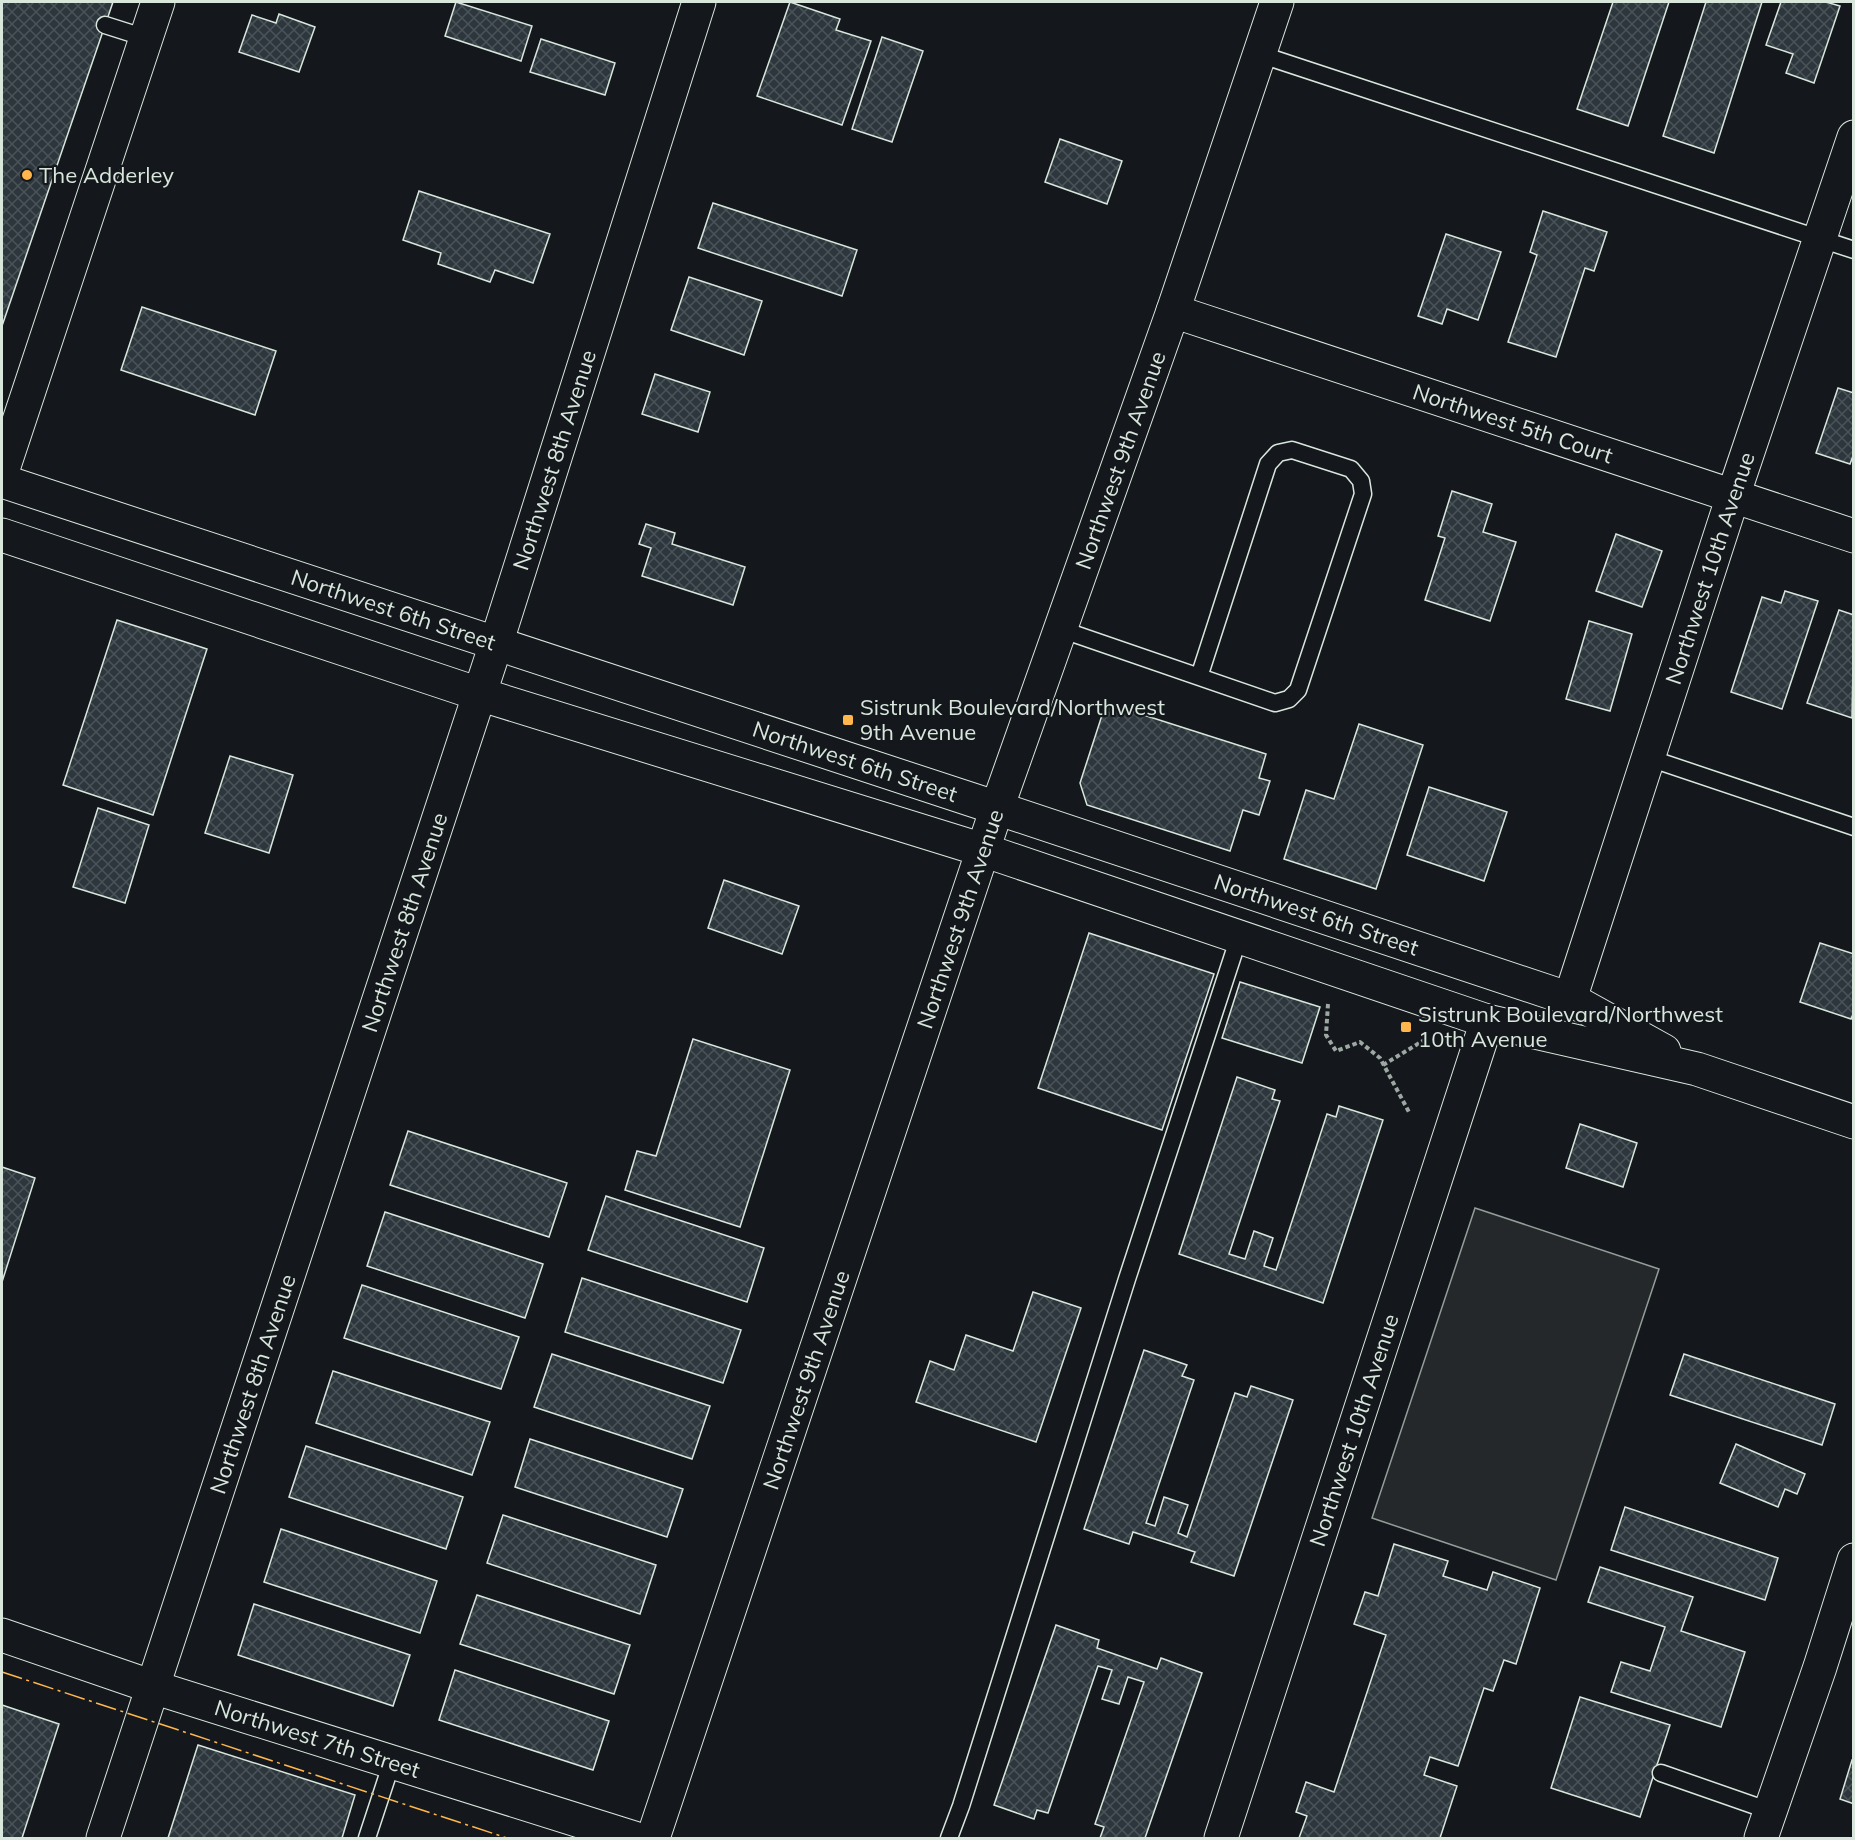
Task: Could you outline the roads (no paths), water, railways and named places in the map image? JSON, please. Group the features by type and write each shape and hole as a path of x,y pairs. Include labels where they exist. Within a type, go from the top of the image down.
{"street":[{"path":"2,472 158,2"},
{"name":"Northwest 8th Avenue","path":"103,1839 496,644 699,2"},
{"name":"Northwest 9th Avenue","path":"653,1839 997,808 1173,311 1277,2"},
{"name":"Northwest 10th Avenue","path":"1570,999 1733,496 1854,137"},
{"name":"Northwest 5th Court","path":"1173,311 1854,536"},
{"name":"Northwest 6th Street","path":"2,480 1570,999 1697,1070"},
{"name":"Northwest 6th Street","path":"2,536 479,694 983,850 1487,1021 1697,1070 1854,1122"},
{"name":"Northwest 10th Avenue","path":"1221,1839 1487,1021"},
{"path":"1765,1825 1820,1667 1854,1560"},
{"name":"Northwest 7th Street","path":"2,1635 153,1687 634,1839"}],"lane":[{"path":"105,25 146,38"},
{"path":"1259,54 1854,249"},
{"path":"1060,629 1275,703 1288,699 1298,690 1363,494 1361,481 1351,470 1292,450 1278,453 1268,464 1199,676"},
{"path":"1648,758 1854,827"},
{"path":"949,1839 1127,1279 1239,937"},
{"path":"367,1839 392,1762"},
{"path":"1661,1773 1765,1825"}],"place":[{"name":"The Adderley","path":"27,175"},
{"name":"Sistrunk Boulevard/Northwest 9th Avenue","path":"848,720"},
{"name":"Sistrunk Boulevard/Northwest 10th Avenue","path":"1406,1027"}]}
